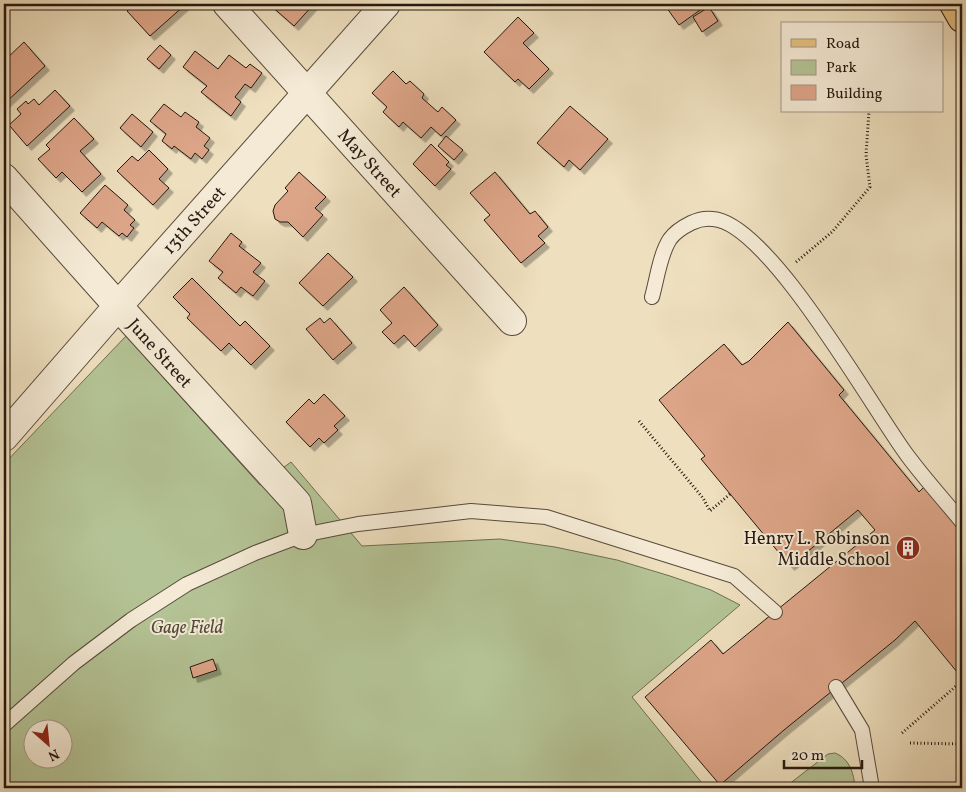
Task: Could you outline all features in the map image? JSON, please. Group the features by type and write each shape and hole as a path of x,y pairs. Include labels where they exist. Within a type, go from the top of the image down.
{"main road":[{"path":"954,4 962,18"}],"street":[{"name":"May Street","path":"227,4 512,322"},
{"name":"13th Street","path":"4,437 386,4"},
{"name":"June Street","path":"4,178 296,503 303,535"}],"lane":[{"path":"652,297 664,254 671,239 682,228 697,221 713,219 729,223 742,232 773,262 818,322 907,455 962,522"},
{"path":"4,725 74,663 131,620 179,589 256,553 303,535 358,524 471,511 546,517 734,576 775,612"},
{"path":"836,687 862,730 872,788"}],"path":[{"path":"782,274 832,232 870,188 866,156 869,112"},
{"path":"639,421 703,498 710,511 730,494"},
{"path":"902,733 962,681"},
{"path":"910,742 962,744"}],"green space":[{"name":"Gage Field","path":"126,336 260,485 291,462 362,546 500,539 555,547 617,560 670,576 711,590 740,605 632,697 706,788 4,788 4,464"},
{"path":"835,753 848,763 854,777 855,788 784,788 828,754"}],"building":[{"path":"136,4 186,4 150,36 127,11"},
{"path":"269,4 314,4 294,26"},
{"path":"664,4 700,4 703,8 679,25"},
{"path":"709,7 718,21 702,32 693,17"},
{"path":"518,17 534,33 523,43 549,69 529,89 518,79 515,82 484,52"},
{"path":"24,42 45,66 4,104 4,61"},
{"path":"160,45 171,55 159,69 147,59"},
{"path":"195,51 218,69 229,55 246,68 250,64 262,73 251,88 245,84 235,97 241,102 231,116 201,92 207,86 183,67"},
{"path":"393,71 406,84 410,81 424,94 422,98 438,112 442,107 456,120 441,136 431,127 421,138 403,122 399,127 383,112 387,107 372,93"},
{"path":"55,90 70,106 27,146 9,125 21,114 17,109 26,101 28,104 34,99 39,105"},
{"path":"164,104 181,117 185,112 199,122 196,127 210,138 204,146 209,150 202,159 195,153 191,159 174,146 172,149 162,141 166,134 150,121"},
{"path":"570,106 608,139 580,170 569,160 564,167 537,143"},
{"path":"132,114 153,132 141,147 120,128"},
{"path":"74,118 94,139 80,151 101,174 82,192 62,172 56,178 38,159 50,149 46,145"},
{"path":"446,136 463,150 454,160 438,146"},
{"path":"431,144 449,162 446,165 451,169 435,186 413,164"},
{"path":"149,150 168,169 159,179 169,188 153,205 117,171 132,156 138,161"},
{"path":"299,172 326,197 315,208 323,215 303,237 288,222 280,222 275,219 273,211 275,205 288,191 285,188"},
{"path":"495,172 530,214 535,211 548,227 538,236 545,243 521,263 484,220 490,215 470,193"},
{"path":"105,185 128,205 124,210 135,220 130,225 134,228 127,237 122,233 119,236 102,222 97,228 80,213"},
{"path":"231,233 242,242 239,246 261,263 253,272 265,281 253,296 241,287 236,293 218,278 223,272 209,261"},
{"path":"328,253 353,277 323,306 299,283"},
{"path":"192,278 240,326 245,321 270,346 251,365 229,343 221,351 187,318 190,314 173,297"},
{"path":"404,287 438,325 415,347 404,335 394,344 382,332 392,323 380,310"},
{"path":"320,318 324,323 330,318 352,343 333,360 306,329"},
{"name":"Henry L. Robinson Middle School","path":"788,322 844,390 839,395 919,492 925,486 962,531 962,678 915,621 895,640 784,730 720,785 645,697 711,640 723,654 875,530 858,510 790,566 701,459 705,456 659,400 724,344 742,365 749,361"},
{"path":"324,394 345,416 334,426 338,430 324,443 319,438 310,447 286,422 309,399 314,404"},
{"path":"213,659 217,670 193,678 190,667"}],"place":[{"name":"Henry L. Robinson Middle School","path":"908,548"}]}
